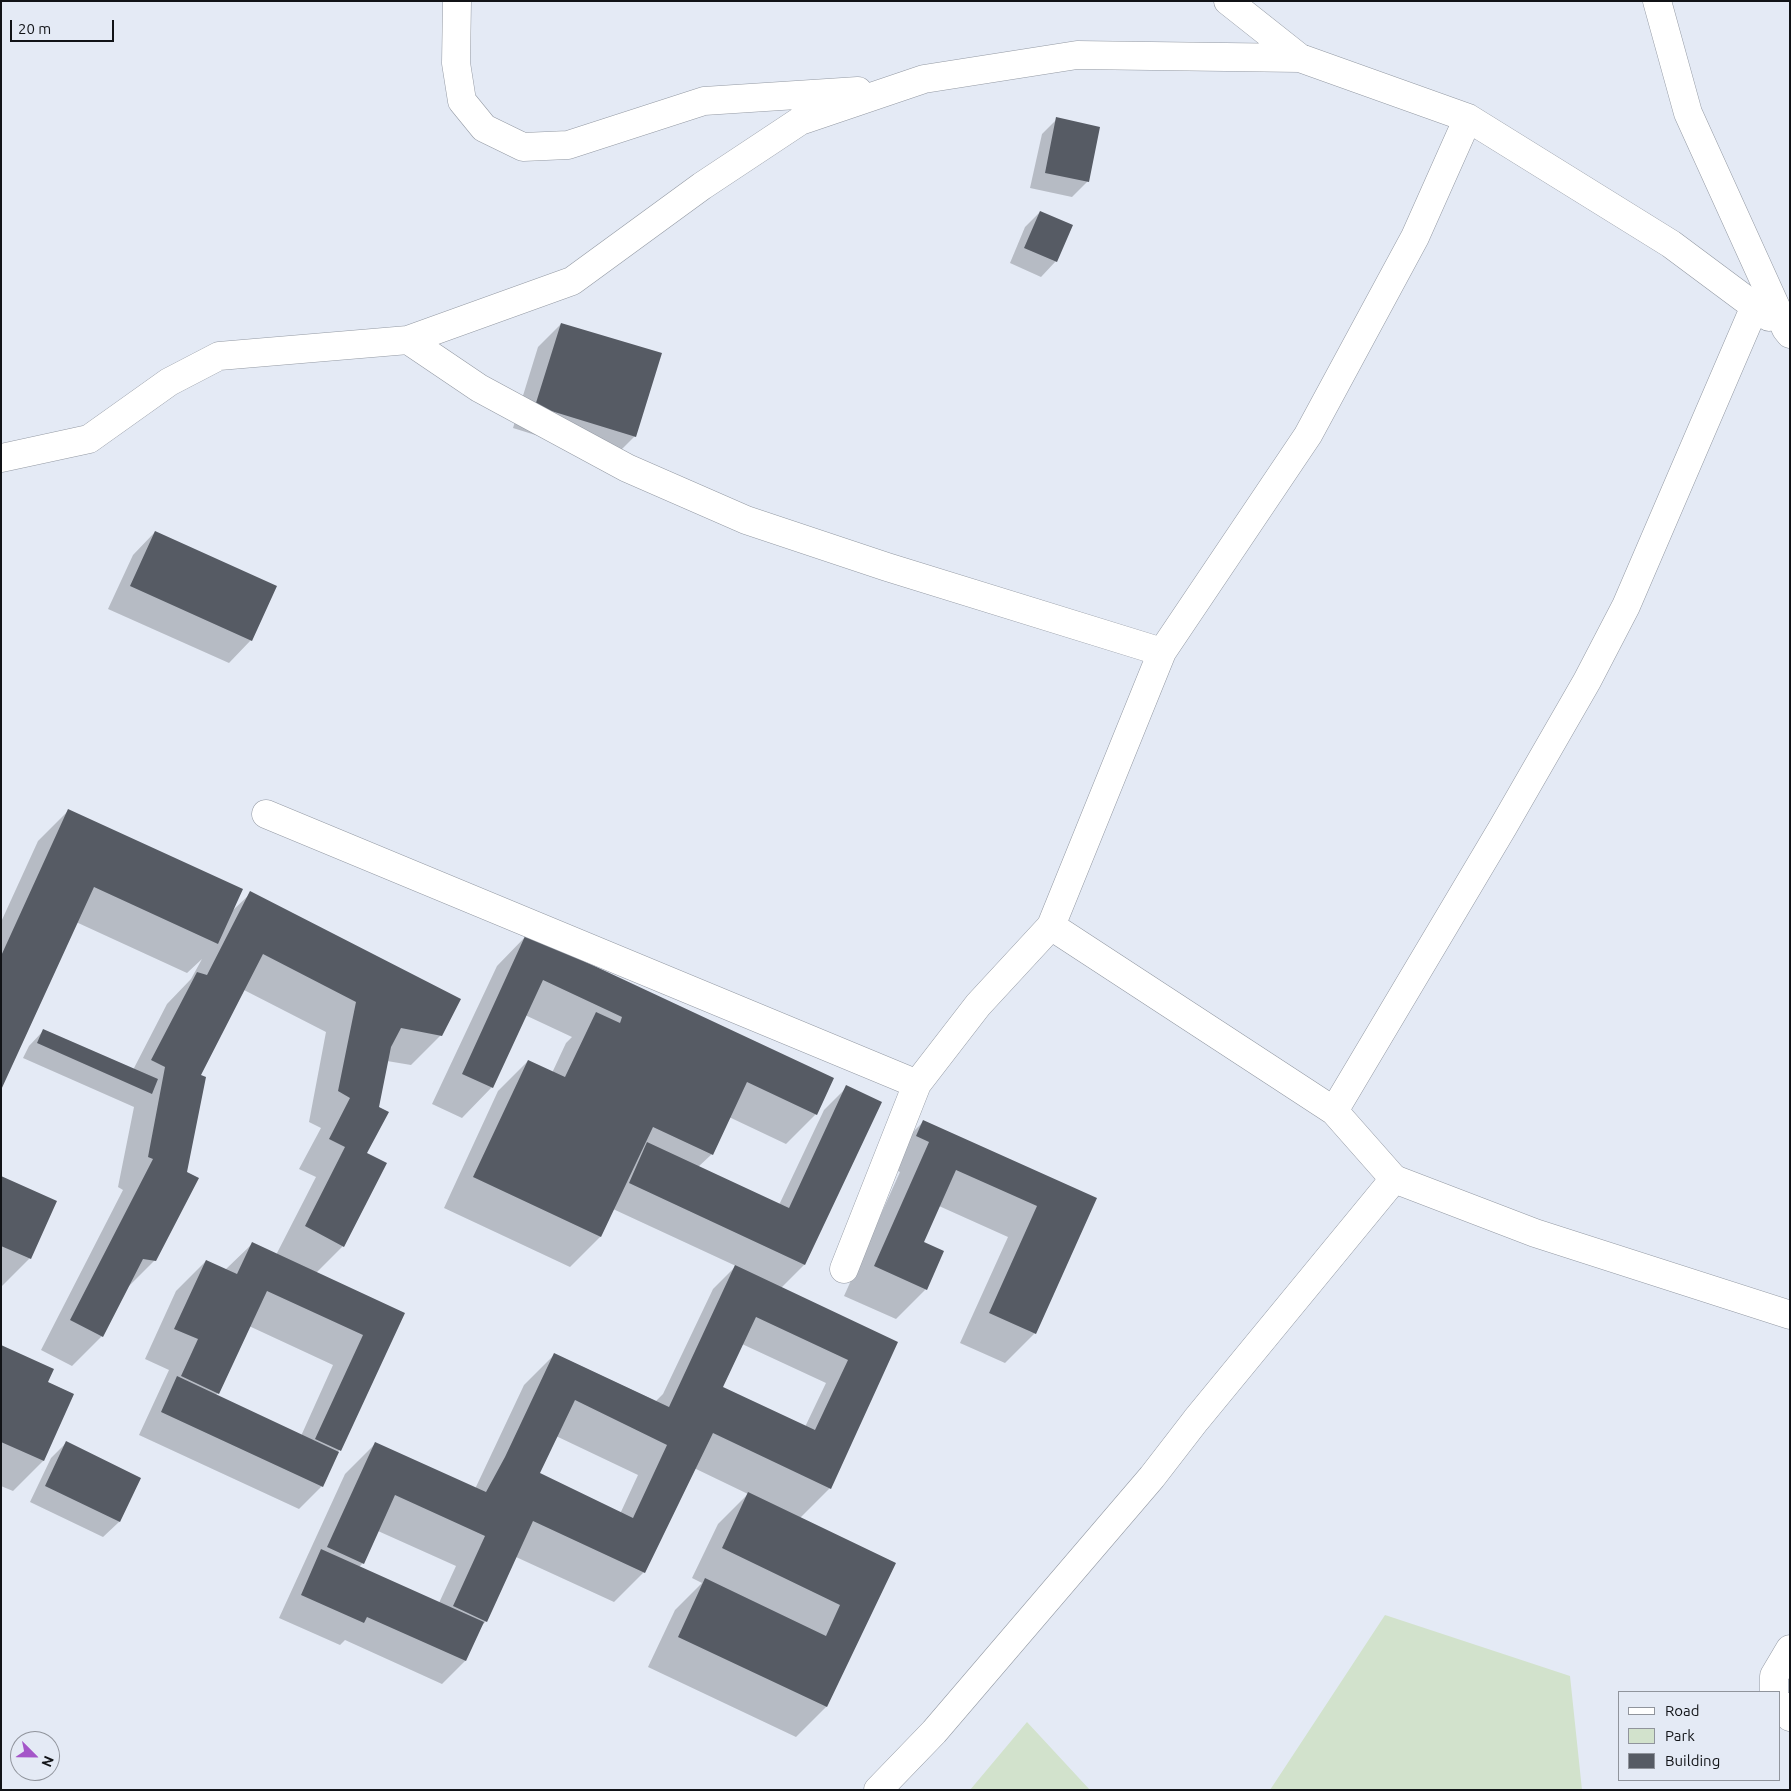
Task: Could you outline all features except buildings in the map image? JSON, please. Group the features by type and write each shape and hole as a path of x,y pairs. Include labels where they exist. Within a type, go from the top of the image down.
{"street":[{"path":"457,1 456,63 462,102 484,128 522,147 568,145 704,101 894,89"},
{"path":"1228,1 1300,58 1468,118 1671,244 1788,332"},
{"path":"1657,1 1688,113 1788,332"},
{"path":"1,458 89,439 169,382 219,356 408,340 572,281 702,186 800,121 924,79 1077,55 1300,58"},
{"path":"844,1269 918,1084 978,1005 1050,926 1162,652 1308,435 1415,237 1468,118"},
{"path":"1334,1111 1508,819 1587,681 1626,606 1755,306"},
{"path":"408,340 479,388 626,468 746,520 887,567 1162,652"},
{"path":"266,814 918,1084"},
{"path":"1050,926 1334,1111 1394,1179 1535,1233 1790,1315"},
{"path":"878,1790 934,1732 1152,1477 1208,1405 1394,1179"},
{"path":"1774,1691 1774,1676 1790,1649"},
{"path":"1781,1705 1790,1717"}],"green space":[{"path":"1385,1615 1570,1676 1582,1790 1270,1790"},
{"path":"1027,1722 1090,1790 970,1790"}]}
